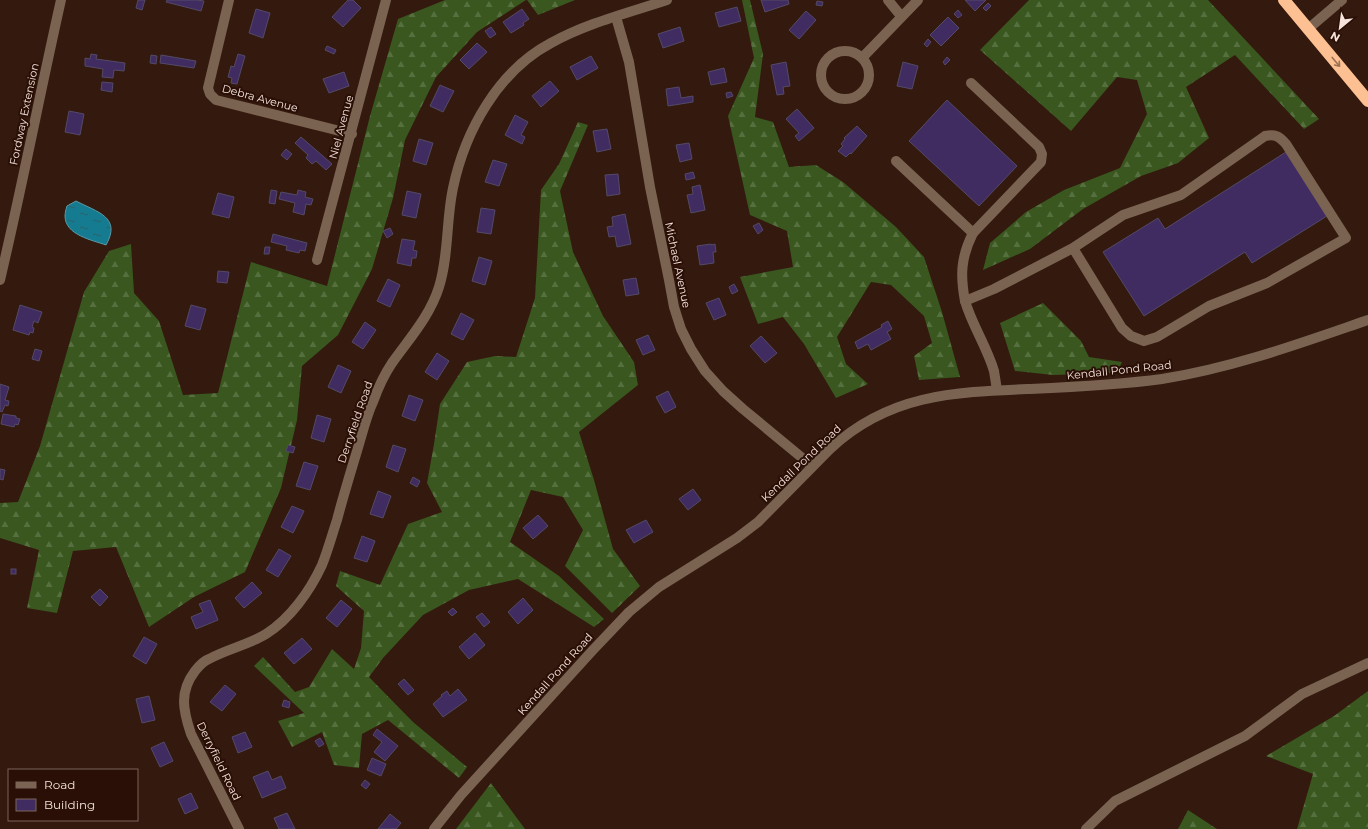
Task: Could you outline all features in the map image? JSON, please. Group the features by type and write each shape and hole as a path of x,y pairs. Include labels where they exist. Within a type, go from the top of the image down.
{"highway":[{"path":"1284,0 1368,101"}],"street":[{"name":"Fordway Extension","path":"0,280 62,0"},
{"name":"Debra Avenue","path":"229,0 208,88 210,94 216,100 352,134"},
{"name":"Niel Avenue","path":"317,260 352,134 386,0"},
{"name":"Derryfield Road","path":"239,829 191,734 185,718 183,704 184,691 190,678 197,668 206,660 255,640 277,626 299,603 322,564 372,404 391,364 420,323 438,290 442,276 450,202 454,185 470,136 488,103 509,77 536,52 550,43 566,35 667,0"},
{"path":"888,0 901,16"},
{"path":"862,58 918,0"},
{"path":"1308,29 1342,0"},
{"name":"Michael Avenue","path":"616,17 629,62 650,187 674,307 681,329 691,349 705,371 723,391 812,466"},
{"path":"843,50 853,52 862,58 867,65 869,75 868,84 862,92 855,97 845,99 836,98 828,92 822,84 820,74 823,64 829,56 843,50"},
{"path":"971,83 1039,147 1042,154 1041,162 973,233 964,257 962,270 964,301 994,372 997,390"},
{"path":"964,301 994,289 1073,248 1123,215 1181,195 1265,136 1272,134 1280,137 1286,144 1346,238 1267,283 1209,306 1157,337 1144,341 1132,336 1122,328 1073,248"},
{"path":"896,161 973,233"},
{"name":"Kendall Pond Road","path":"434,829 461,796 629,612 659,587 737,538 758,522 842,437 858,426 897,407 918,400 939,396 997,390 1116,384 1163,379 1202,371 1239,362 1368,320"},
{"path":"1086,829 1115,801 1245,736 1302,694 1368,663"}],"green space":[{"path":"445,0 526,0 477,32 436,77 405,140 393,198 372,269 338,335 302,366 297,420 281,488 245,572 194,597 149,627 116,547 73,551 57,613 27,608 39,550 0,538 0,503 18,502 40,446 84,292 109,251 131,244 134,293 159,321 183,395 218,393 251,262 327,286 370,116 398,19"},
{"path":"527,0 575,0 538,15"},
{"path":"742,0 750,0 763,54 755,117 773,122 789,167 816,165 843,182 896,227 924,257 942,312 960,377 919,380 914,356 932,343 924,316 891,285 871,282 837,337 846,364 868,384 836,398 804,344 783,317 758,324 740,277 793,267 787,231 750,215 728,116 754,58"},
{"path":"1029,0 1208,0 1319,119 1304,129 1235,55 1186,87 1209,138 1178,163 1141,176 1083,209 1030,249 983,270 990,243 1026,212 1064,190 1120,168 1147,114 1137,80 1117,77 1071,131 980,50"},
{"path":"578,122 588,125 560,191 573,252 603,316 634,362 638,385 579,432 613,549 640,586 612,613 565,566 583,530 563,497 531,490 510,542 559,576 604,619 594,627 518,579 469,590 423,615 383,658 369,677 413,722 467,767 459,778 388,720 362,734 359,768 334,765 322,732 292,747 278,721 304,713 254,666 263,657 295,692 309,687 332,649 354,669 361,648 364,611 336,586 340,571 380,585 408,524 442,512 427,483 440,404 467,362 495,356 516,357 535,298 541,190 559,164"},
{"path":"1043,303 1081,341 1089,357 1122,362 1117,373 1053,375 1015,371 1000,323"},
{"path":"1368,691 1368,829 1297,829 1313,774 1266,756 1334,716"},
{"path":"491,783 525,829 456,829"},
{"path":"1188,810 1217,829 1178,829"}],"water":[{"path":"76,201 99,212 109,222 111,228 110,236 106,245 80,236 69,228 65,216 67,206"}],"building":[{"path":"138,0 145,0 142,10 136,8"},
{"path":"167,0 204,1 201,11 166,2"},
{"path":"348,0 353,0 361,8 343,27 332,17"},
{"path":"761,0 788,0 789,4 765,12"},
{"path":"965,0 986,0 975,11"},
{"path":"817,1 823,2 822,6 816,5"},
{"path":"988,3 991,6 986,11 983,8"},
{"path":"737,7 741,21 719,27 715,13"},
{"path":"256,9 270,13 263,38 249,33"},
{"path":"522,9 529,19 523,23 524,25 511,33 503,22"},
{"path":"958,10 962,15 958,18 954,14"},
{"path":"806,11 816,20 799,39 789,30"},
{"path":"948,17 959,28 941,46 930,35"},
{"path":"491,27 496,34 490,38 485,31"},
{"path":"680,27 684,41 663,48 658,34"},
{"path":"928,39 931,42 927,47 924,44"},
{"path":"477,43 487,52 469,69 460,60"},
{"path":"327,46 336,50 334,54 325,50"},
{"path":"91,54 97,55 96,59 125,63 124,71 114,70 113,78 102,77 103,69 85,66 85,58 90,59"},
{"path":"238,54 245,56 237,84 231,83 232,78 228,77 231,66 234,67"},
{"path":"151,55 157,56 156,64 150,63"},
{"path":"161,55 196,61 194,68 160,63"},
{"path":"591,56 598,68 577,80 570,67"},
{"path":"947,57 950,60 945,65 943,62"},
{"path":"786,62 790,86 783,87 784,94 777,95 771,65"},
{"path":"903,62 918,66 912,89 897,86"},
{"path":"724,68 727,82 711,85 708,72"},
{"path":"344,72 349,86 329,93 323,79"},
{"path":"550,81 559,91 541,107 532,96"},
{"path":"102,82 113,83 112,92 101,90"},
{"path":"440,85 454,91 443,112 430,106"},
{"path":"679,87 681,98 693,96 693,102 668,106 666,89"},
{"path":"731,92 733,96 727,98 726,93"},
{"path":"947,100 1017,166 979,206 909,141"},
{"path":"797,109 814,128 799,141 795,136 799,133 786,119"},
{"path":"69,111 84,114 80,135 65,132"},
{"path":"515,115 528,122 521,135 525,137 522,144 505,135"},
{"path":"857,126 867,136 851,154 850,153 846,157 838,151 843,146 841,144 845,139 844,138"},
{"path":"607,129 611,149 597,152 593,131"},
{"path":"301,137 332,164 326,170 316,161 312,164 306,158 308,155 295,143"},
{"path":"419,139 433,143 426,165 413,161"},
{"path":"689,143 692,159 680,162 676,145"},
{"path":"286,149 292,154 287,160 281,155"},
{"path":"1286,152 1327,216 1252,263 1245,252 1144,316 1103,252 1158,218 1165,229"},
{"path":"493,160 507,164 499,186 485,182"},
{"path":"693,172 695,178 686,180 685,174"},
{"path":"618,174 620,194 607,196 605,175"},
{"path":"700,185 705,210 691,213 687,195 693,194 692,187"},
{"path":"271,190 277,191 275,204 269,203"},
{"path":"298,190 306,192 305,197 313,199 311,205 306,204 304,215 293,212 295,203 279,199 281,192 297,195"},
{"path":"407,191 421,194 416,218 402,215"},
{"path":"218,193 234,197 229,218 212,214"},
{"path":"481,208 495,210 491,234 477,232"},
{"path":"625,214 631,244 617,247 615,236 609,237 607,227 613,226 612,217"},
{"path":"759,223 763,230 758,234 753,226"},
{"path":"390,228 393,234 387,238 383,231"},
{"path":"273,234 307,243 305,251 300,250 299,253 286,250 287,246 271,242"},
{"path":"402,239 415,241 413,250 417,251 416,258 412,258 411,266 397,263"},
{"path":"715,244 716,252 713,252 714,263 700,265 697,246"},
{"path":"265,247 270,247 269,254 264,254"},
{"path":"479,257 492,261 485,285 472,281"},
{"path":"218,271 229,272 227,283 217,282"},
{"path":"636,278 639,294 626,296 623,280"},
{"path":"388,279 400,285 390,307 377,301"},
{"path":"734,284 738,291 732,294 729,287"},
{"path":"719,298 726,315 714,320 706,303"},
{"path":"20,305 42,312 38,323 34,321 32,327 34,328 33,333 30,332 29,335 13,330"},
{"path":"191,305 206,309 200,330 185,326"},
{"path":"461,313 474,320 463,340 451,334"},
{"path":"888,321 892,329 887,332 891,339 871,350 868,344 858,349 855,342 882,327 881,325"},
{"path":"365,322 376,330 363,349 352,342"},
{"path":"648,335 655,350 643,355 636,340"},
{"path":"761,336 777,353 765,363 750,346"},
{"path":"35,349 42,351 39,361 32,359"},
{"path":"437,353 449,361 437,380 425,372"},
{"path":"338,365 351,371 341,393 328,387"},
{"path":"0,384 9,387 5,400 9,401 8,406 5,405 2,412 0,411"},
{"path":"668,391 676,407 665,413 656,397"},
{"path":"409,395 423,400 415,421 402,416"},
{"path":"3,414 16,416 16,418 20,419 18,425 15,424 14,427 1,424"},
{"path":"317,415 331,419 324,442 311,438"},
{"path":"288,445 295,447 293,453 286,451"},
{"path":"393,445 406,449 398,472 386,467"},
{"path":"304,462 318,466 310,490 296,486"},
{"path":"0,469 5,470 3,480 0,479"},
{"path":"413,477 420,481 417,487 410,483"},
{"path":"693,489 701,500 688,510 679,499"},
{"path":"378,491 391,496 383,518 370,514"},
{"path":"292,506 304,511 293,533 281,527"},
{"path":"538,515 548,526 533,539 523,528"},
{"path":"646,520 653,532 634,543 626,530"},
{"path":"362,536 375,541 367,562 354,558"},
{"path":"279,549 291,556 278,577 266,570"},
{"path":"11,569 16,569 16,574 11,574"},
{"path":"252,582 262,593 244,608 235,598"},
{"path":"100,589 108,597 100,606 91,597"},
{"path":"523,598 533,610 518,624 508,612"},
{"path":"210,600 218,620 196,629 191,617 203,612 199,604"},
{"path":"341,600 352,609 337,627 326,618"},
{"path":"453,608 457,612 452,616 448,612"},
{"path":"482,613 490,622 484,627 476,617"},
{"path":"475,633 485,645 469,659 459,647"},
{"path":"144,637 157,644 146,664 133,656"},
{"path":"302,638 312,649 294,664 284,653"},
{"path":"404,679 414,690 408,695 398,684"},
{"path":"225,685 236,694 222,711 210,702"},
{"path":"458,689 467,700 443,717 433,704 447,691 450,696"},
{"path":"149,696 155,720 142,723 136,699"},
{"path":"284,700 290,702 289,708 282,706"},
{"path":"377,729 398,746 385,761 374,752 382,742 373,735"},
{"path":"245,732 252,747 238,753 232,737"},
{"path":"320,738 324,744 319,747 315,741"},
{"path":"164,742 173,761 160,767 151,748"},
{"path":"372,758 386,764 381,776 367,770"},
{"path":"268,771 272,780 281,776 286,788 262,798 253,777"},
{"path":"365,780 370,784 366,789 361,785"},
{"path":"191,793 198,808 185,814 178,799"},
{"path":"287,813 295,829 279,829 274,818"},
{"path":"390,814 401,823 396,829 378,829"}]}
